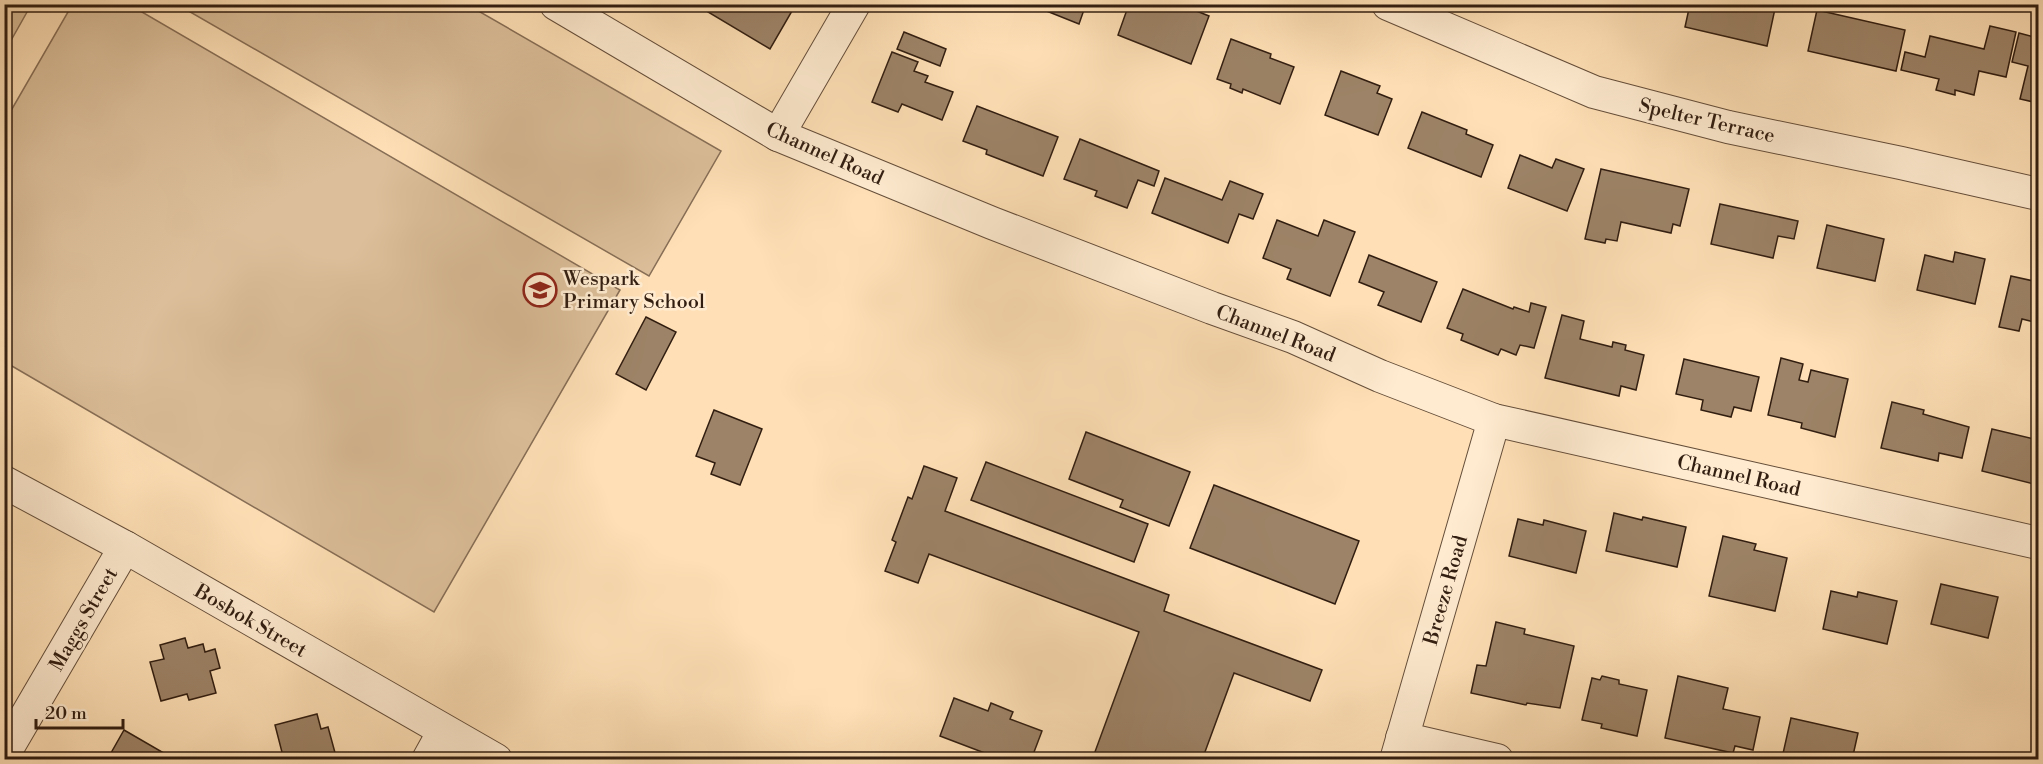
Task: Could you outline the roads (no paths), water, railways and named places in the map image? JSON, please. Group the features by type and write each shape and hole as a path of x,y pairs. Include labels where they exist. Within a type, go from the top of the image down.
{"street":[{"name":"Channel Road","path":"556,4 778,135 1003,227 1293,337 1380,376 1494,420 2038,543"},
{"path":"778,135 854,4"},
{"name":"Spelter Terrace","path":"1388,4 1594,92 1728,127 2038,194"},
{"name":"Breeze Road","path":"1399,748 1494,420"},
{"name":"Bosbok Street","path":"4,483 125,547 496,759"},
{"name":"Maggs Street","path":"4,754 125,547"},
{"path":"428,759 444,731"},
{"path":"1399,748 1497,759"}],"place":[{"name":"Wespark Primary School","path":"540,290"}]}
